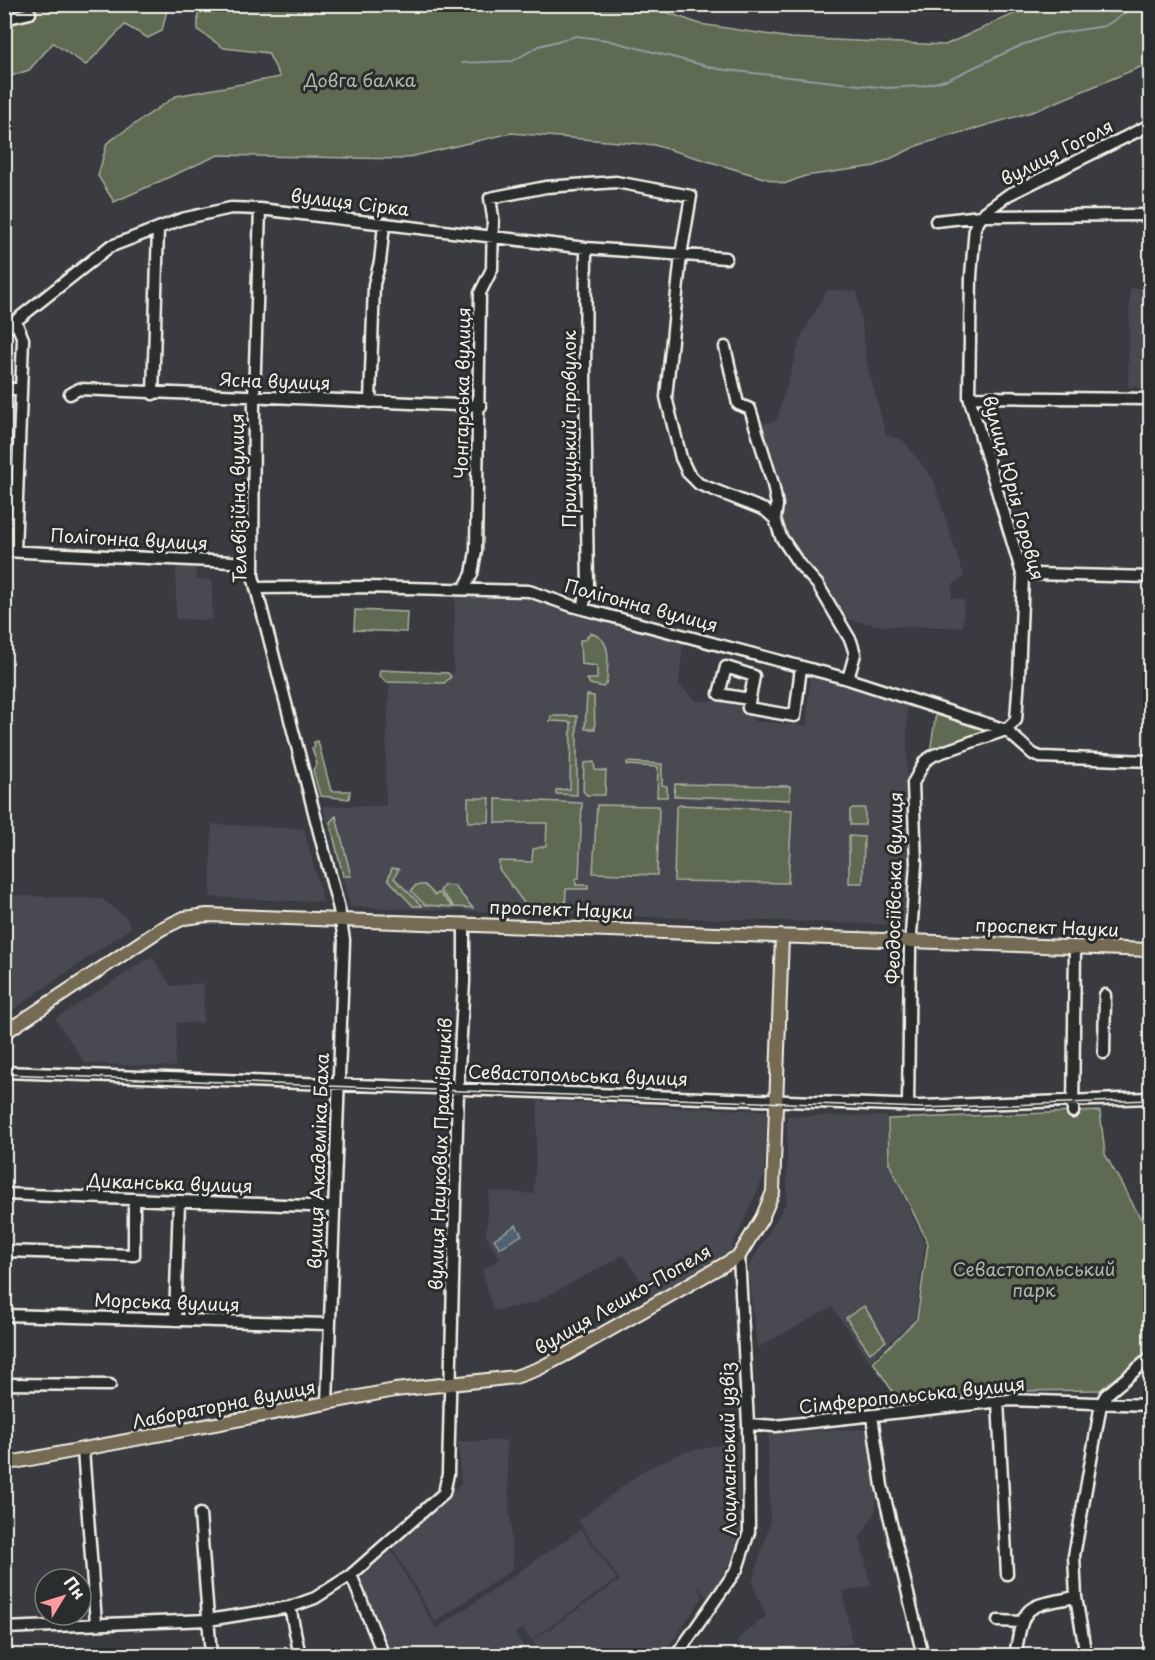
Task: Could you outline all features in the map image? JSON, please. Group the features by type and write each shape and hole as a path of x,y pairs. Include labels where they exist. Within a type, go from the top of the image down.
{"main road":[{"name":"проспект Науки","path":"4,1033 179,920 213,915 1150,950"},
{"path":"739,1256 762,1218 773,1192 782,936"},
{"name":"вулиця Лешко-Попеля","path":"450,1384 515,1377 538,1369 739,1256"},
{"name":"Лабораторна вулиця","path":"4,1464 395,1390 450,1384"}],"street":[{"path":"4,19 30,13"},
{"name":"вулиця Гоголя","path":"981,216 1008,195 1150,125"},
{"name":"Чонгарська вулиця","path":"464,589 472,574 476,551 481,406 480,293 492,269 493,217 490,198 546,188 616,182 691,196 681,255"},
{"name":"вулиця Сірка","path":"4,330 109,247 182,219 231,208 260,209 586,248 726,258"},
{"name":"Телевізійна вулиця","path":"260,209 254,398 253,563 256,588 341,920"},
{"path":"936,221 981,216 1150,215"},
{"name":"вулиця Юрія Горовця","path":"981,216 975,227 971,276 969,397 1023,577 1024,594 1016,720 1006,730"},
{"path":"370,402 374,284 380,262 384,225"},
{"path":"153,394 158,228"},
{"name":"Прилуцький провулок","path":"583,608 588,587 586,248"},
{"path":"681,255 666,398 681,458 688,473 699,484 765,510 775,519 788,549 818,585 852,641 855,654 848,679"},
{"path":"10,551 21,389 22,339 16,322"},
{"path":"725,347 738,404 750,409 767,460 777,505 775,519"},
{"path":"4,389 21,389"},
{"name":"Ясна вулиця","path":"70,394 79,389 153,394 481,406"},
{"path":"969,397 1150,399"},
{"name":"Полігонна вулиця","path":"10,551 253,563"},
{"path":"1023,577 1033,574 1150,577"},
{"name":"Полігонна вулиця","path":"256,588 530,591 583,608 848,679 1006,730"},
{"path":"749,699 748,708 795,716 801,667"},
{"path":"1006,730 1014,734 1033,754 1040,757 1150,761"},
{"name":"Феодосіївська вулиця","path":"908,1106 911,941 916,864 913,783 925,761 934,755 1006,730"},
{"name":"вулиця Академіка Баха","path":"327,1403 328,1324 344,940 341,920"},
{"name":"вулиця Наукових Працівників","path":"450,1384 464,924"},
{"path":"1073,1107 1075,947"},
{"path":"1104,1053 1105,994"},
{"name":"Севастопольська вулиця","path":"4,1072 908,1106 1073,1107 1150,1098"},
{"name":"Диканська вулиця","path":"4,1194 334,1207"},
{"path":"4,1251 134,1255 134,1199"},
{"path":"175,1320 179,1201"},
{"name":"Лоцманський узвіз","path":"676,1656 737,1569 746,1546 750,1519 748,1424 739,1256"},
{"name":"Морська вулиця","path":"4,1315 328,1324"},
{"path":"1086,1656 1076,1597 1074,1556 1101,1404 1106,1395 1150,1358"},
{"path":"4,1384 110,1385"},
{"path":"4,1628 208,1620 290,1607 315,1598 351,1575 444,1493 448,1474 450,1384"},
{"name":"Сімферопольська вулиця","path":"748,1424 775,1426 998,1401 1056,1400 1150,1405"},
{"path":"998,1401 1007,1574"},
{"path":"872,1416 882,1485 923,1656"},
{"path":"83,1450 96,1623"},
{"path":"200,1514 211,1656"},
{"path":"351,1575 384,1656"},
{"path":"1016,1656 1021,1622 1026,1610 1036,1604 1076,1597"},
{"path":"290,1607 300,1656"},
{"path":"998,1621 1021,1622"}],"shaded area":[{"path":"1130,288 1150,288 1150,387 1128,387"},
{"path":"827,290 857,291 867,363 886,435 903,440 933,479 964,577 952,585 952,598 964,600 963,627 884,626 849,620 786,539 779,498 782,484 763,442 759,425 776,421 801,337"},
{"path":"176,565 196,566 196,579 212,580 212,620 176,619"},
{"path":"455,594 529,599 572,614 595,616 683,641 679,685 696,701 736,701 755,721 807,726 810,674 907,702 907,920 902,925 350,907 323,806 386,806 385,776 390,671 453,673"},
{"path":"212,824 304,829 323,902 210,897"},
{"path":"5,895 102,899 126,917 131,928 5,1015"},
{"path":"152,956 171,986 204,983 203,1023 177,1023 175,1067 85,1063 55,1019"},
{"path":"538,1101 767,1111 764,1176 729,1254 651,1297 624,1255 534,1303 493,1311 482,1270 500,1259 486,1235 489,1191 534,1194"},
{"path":"787,1116 887,1116 888,1163 925,1244 915,1319 870,1361 832,1307 757,1348 748,1268 787,1201"},
{"path":"868,1429 876,1501 875,1513 860,1538 871,1586 843,1592 852,1643 794,1655 740,1655 739,1638 766,1616 752,1582 770,1524 768,1432"},
{"path":"506,1440 513,1569 435,1622 392,1547 461,1483 458,1442"},
{"path":"739,1441 741,1542 709,1599 696,1585 703,1597 663,1655 543,1655 532,1641 620,1580 578,1521 644,1470 684,1452"},
{"path":"581,1529 617,1579 531,1640 522,1629 515,1634 530,1655 386,1656 356,1579 389,1546 436,1629"}],"green space":[{"path":"168,4 162,31 148,38 125,25 86,65 53,43 29,70 5,78 4,16 30,5"},
{"name":"Довга балка","path":"275,5 646,5 700,24 791,38 945,45 1034,5 1150,5 1150,63 1035,111 919,145 875,166 805,176 784,184 654,145 511,133 401,159 218,155 114,202 98,176 107,143 176,96 280,77 268,53 224,48 198,30 198,10 215,13"},
{"path":"355,610 407,612 406,632 354,630"},
{"path":"590,633 603,640 606,646 607,682 603,687 590,684 587,679 597,679 597,666 581,664 580,640 585,640"},
{"path":"380,670 448,673 451,677 444,683 386,682 379,675"},
{"path":"587,695 594,696 595,729 585,729"},
{"path":"936,713 996,731 930,753"},
{"path":"551,716 577,716 577,795 556,794 556,790 570,789 571,722 550,721"},
{"path":"318,741 331,791 350,791 349,799 320,796 313,770 317,764 312,748 315,747 314,742"},
{"path":"594,762 595,770 606,771 605,795 587,795 583,791 584,763"},
{"path":"627,762 662,764 662,785 667,786 667,797 657,797 658,767 627,765"},
{"path":"675,784 790,786 790,800 674,796"},
{"path":"468,798 490,798 489,822 468,822"},
{"path":"496,799 582,803 579,878 575,879 576,885 588,885 588,889 566,889 565,911 529,910 499,869 499,861 532,862 533,849 546,846 547,823 496,823"},
{"path":"597,805 659,806 657,875 593,873"},
{"path":"680,805 792,810 788,883 674,881 676,808"},
{"path":"865,808 865,825 850,825 850,810"},
{"path":"336,816 351,876 343,876 330,822"},
{"path":"849,836 864,837 863,883 849,883"},
{"path":"392,868 399,869 394,878 422,906 413,906 388,879"},
{"path":"416,885 425,885 435,895 439,893 453,907 425,905 411,891"},
{"path":"444,885 454,886 473,908 455,907 440,891"},
{"name":"Севастопольський парк","path":"1100,1111 1105,1154 1146,1228 1144,1285 1150,1294 1150,1350 1100,1390 1000,1391 896,1406 893,1392 873,1362 917,1319 928,1243 889,1163 888,1119"},
{"path":"864,1306 886,1341 870,1353 846,1318"}],"water":[{"path":"516,1225 522,1235 500,1248 494,1239"}],"waterway":[{"path":"462,63 513,61 539,46 576,36 607,40 718,69 887,88 922,86 949,79 1022,45 1053,34 1105,26 1130,10 1148,4"}],"tram line":[{"path":"4,1074 922,1108 1150,1100"}]}
